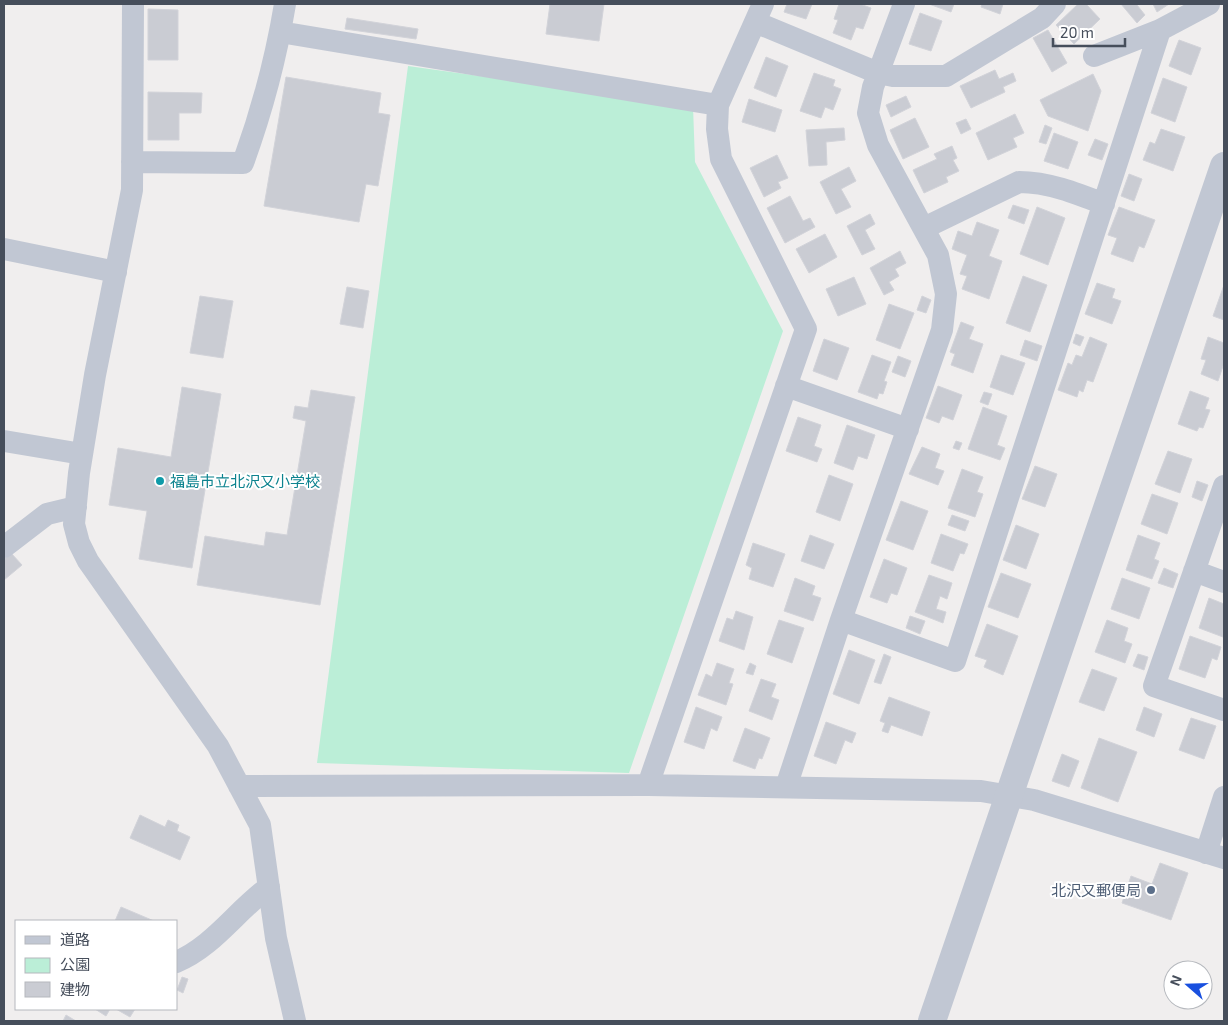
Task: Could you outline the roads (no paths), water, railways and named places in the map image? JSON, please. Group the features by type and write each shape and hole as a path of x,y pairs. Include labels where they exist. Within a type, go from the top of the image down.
{"street":[{"path":"133,4 132,190 82,454 74,524 79,543 88,561 218,746 260,825 276,938 295,1021"},
{"path":"132,162 243,163 256,128 276,56 285,4"},
{"path":"786,787 841,620 942,330 946,294 938,255 878,145 870,123 868,104 904,4"},
{"path":"648,785 806,329 722,159 717,129 718,105 759,13 878,73 893,76 946,76 1042,18 1055,4"},
{"path":"1094,56 1160,30 1209,4"},
{"path":"841,620 955,662 1160,30"},
{"path":"280,32 718,105"},
{"path":"932,1021 1224,166"},
{"path":"924,228 1019,182 1032,182 1073,192 1104,204"},
{"path":"4,249 116,272"},
{"path":"786,386 908,430"},
{"path":"4,441 82,454"},
{"path":"1224,486 1154,686 1224,710"},
{"path":"4,547 47,514 76,507"},
{"path":"1194,571 1224,582"},
{"path":"239,786 648,785 981,790 1034,800 1215,855 1224,798"},
{"path":"178,961 193,955 252,899 269,887"}],"place":[{"name":"福島市立北沢又小学校","path":"160,481"},
{"name":"北沢又郵便局","path":"1151,890"}]}
